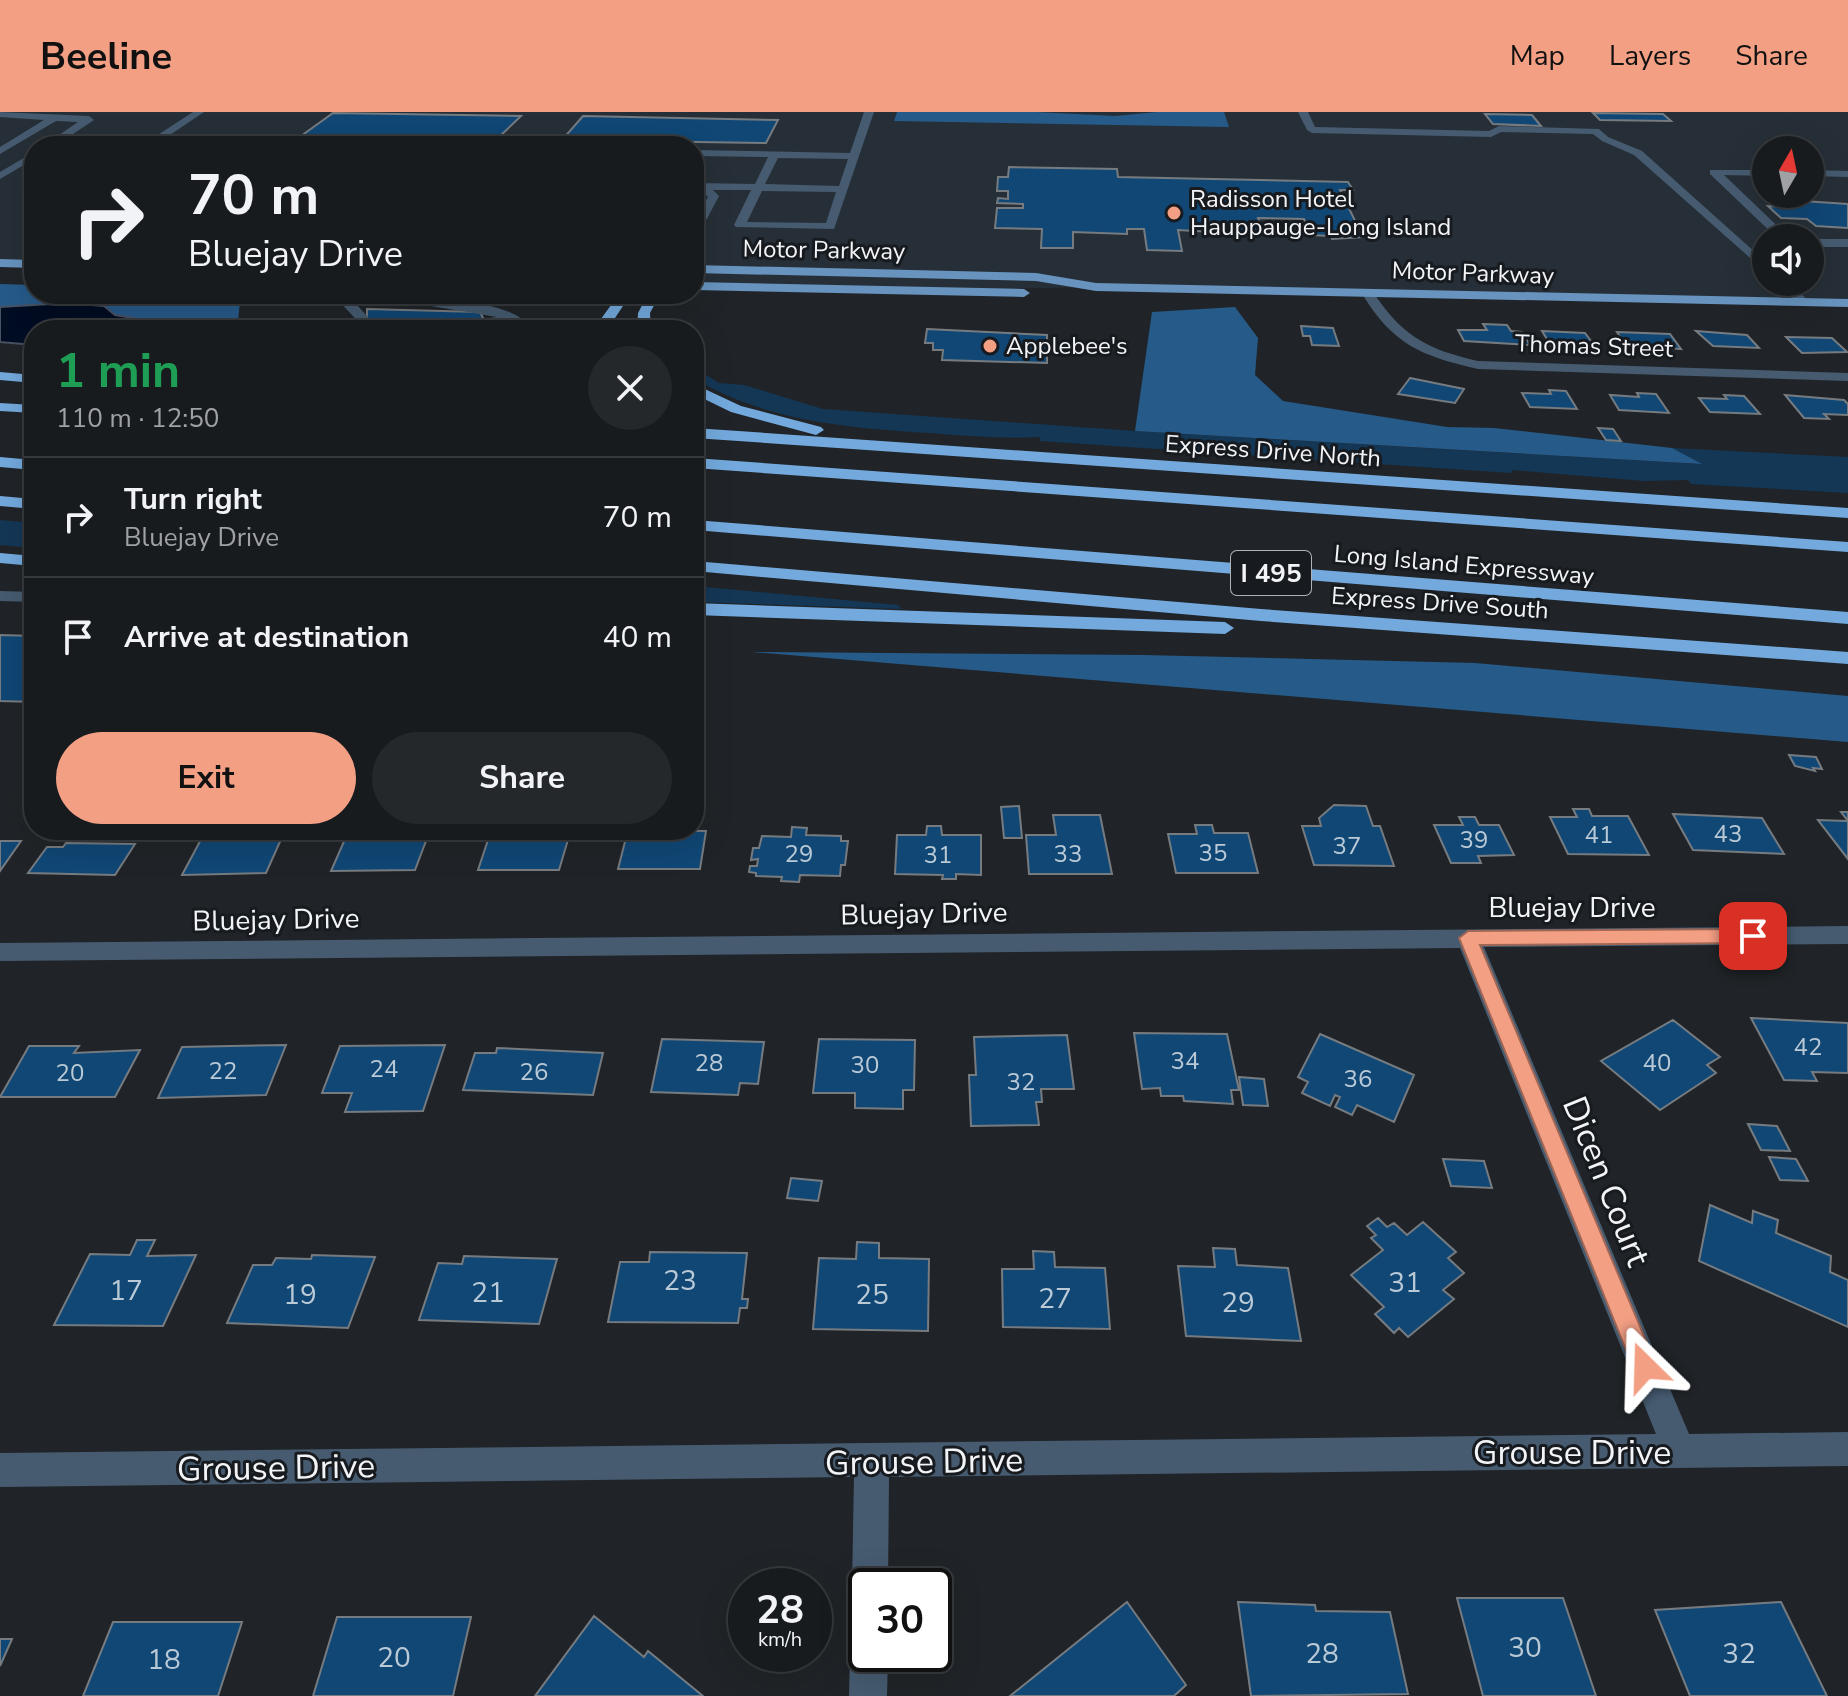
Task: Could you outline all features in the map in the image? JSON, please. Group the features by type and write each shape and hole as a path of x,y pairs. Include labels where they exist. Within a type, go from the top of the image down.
{"highway":[{"path":"0,376 24,378"},
{"path":"704,393 736,409 807,428 960,453"},
{"path":"0,407 24,408"},
{"name":"Express Drive North","path":"704,434 1848,513"},
{"path":"0,462 24,464"},
{"name":"Long Island Expressway","path":"704,464 1848,547"},
{"path":"0,501 24,503"},
{"name":"Long Island Expressway","path":"704,526 1848,618"},
{"path":"0,558 24,560"},
{"name":"Express Drive South","path":"704,567 1531,636 1848,658"},
{"path":"704,609 1284,631 1531,636"}],"main road":[{"path":"0,263 24,264"},
{"name":"Motor Parkway","path":"704,269 1036,277 1096,287"},
{"name":"Motor Parkway","path":"704,286 1041,294 1096,287 1848,303"}],"street":[{"path":"64,136 101,112"},
{"path":"163,136 199,112"},
{"path":"774,155 740,225 830,227 869,112"},
{"path":"1303,112 1312,130 1491,134 1499,129 1596,131 1605,139 1638,153 1752,255"},
{"path":"0,114 89,120"},
{"path":"25,136 54,118"},
{"path":"1559,121 1569,131"},
{"path":"0,151 24,136"},
{"path":"704,153 856,156"},
{"path":"704,182 723,154"},
{"path":"0,176 24,161"},
{"path":"1752,173 1714,172 1770,224"},
{"path":"1824,173 1848,174"},
{"path":"704,182 844,189"},
{"path":"704,182 714,196 704,214"},
{"path":"1735,189 1750,189"},
{"path":"1824,243 1848,243"},
{"name":"Thomas Street","path":"1367,292 1398,336 1420,350 1478,365 1848,377"},
{"path":"1797,296 1804,302"},
{"path":"349,304 364,320"},
{"path":"474,304 515,319 507,320"},
{"path":"0,596 24,597"},
{"name":"Bluejay Drive","path":"0,952 1848,935"},
{"name":"Dicen Court","path":"1468,938 1680,1452"},
{"name":"Grouse Drive","path":"0,1470 1848,1449"},
{"path":"870,1568 872,1462"},
{"path":"868,1696 869,1672"}],"shaded area":[{"path":"0,112 1848,112 1848,305 1096,287 896,291 704,285 704,136 24,136 24,266 0,265"},
{"path":"897,112 1036,112 1115,116 1157,112 1224,112 1229,127 894,121"},
{"path":"0,284 24,285 24,304 50,304 0,307"},
{"path":"50,304 104,306 115,315 146,320 24,320 24,344 0,342 0,307"},
{"path":"79,304 240,304 238,320 146,320 115,315 104,306"},
{"path":"1235,307 1258,338 1255,375 1283,401 1447,427 1494,428 1672,448 1702,464 1135,431 1152,312"},
{"path":"704,373 719,383 744,385 823,409 1135,431 1699,464 1672,448 1848,457 1848,493 869,428 778,413 721,393 704,384"},
{"path":"0,520 24,522 24,547 0,545"},
{"path":"704,587 898,605 902,609 704,602"},
{"path":"752,652 1143,655 1475,663 1848,696 1848,742"}],"building":[{"path":"333,113 521,116 500,136 301,136"},
{"path":"1593,113 1663,114 1671,121 1600,120"},
{"path":"1485,114 1532,115 1541,126 1493,124"},
{"path":"583,116 778,120 766,143 704,142 704,136 566,136"},
{"name":"Radisson Hotel Hauppauge-Long Island","path":"1009,167 1117,169 1118,177 1348,182 1353,190 1340,190 1363,237 1332,239 1331,236 1311,235 1304,219 1258,218 1263,233 1213,235 1212,232 1178,230 1182,251 1147,250 1144,229 1127,229 1127,234 1073,232 1073,248 1041,248 1042,229 995,228 997,208 1023,208 1023,204 997,203 998,198 1008,199 1008,191 997,191 998,177 1008,177"},
{"path":"1824,202 1848,204 1848,228 1824,226 1807,219 1781,218 1770,208 1824,208"},
{"path":"367,309 480,312 484,320 406,320 367,319"},
{"path":"1483,324 1507,325 1511,331 1522,332 1530,345 1464,341 1458,330 1487,330"},
{"path":"1301,326 1333,328 1339,346 1312,345 1310,336 1303,336"},
{"name":"Applebee's","path":"927,329 1047,335 1047,363 942,360 943,350 933,350 933,343 925,343"},
{"path":"1542,331 1585,333 1594,345 1552,347"},
{"path":"1696,331 1747,335 1759,348 1713,346"},
{"path":"1617,332 1670,334 1681,349 1625,344"},
{"path":"1786,337 1832,338 1847,352 1802,353"},
{"path":"1410,378 1464,389 1455,403 1398,394"},
{"path":"1549,390 1566,391 1577,409 1530,407 1522,393 1551,394"},
{"path":"1637,393 1656,394 1669,413 1619,410 1610,395 1639,397"},
{"path":"1724,395 1744,396 1760,414 1710,412 1699,398 1727,399"},
{"path":"1785,395 1844,400 1848,404 1848,415 1824,414 1829,419 1804,418"},
{"path":"1598,428 1613,429 1621,441 1606,440"},
{"path":"0,635 24,636 24,702 0,701"},
{"path":"1789,755 1816,757 1822,769 1813,768 1815,771 1795,766"},
{"path":"1334,805 1366,806 1373,826 1380,826 1394,866 1314,865 1302,826 1321,826 1319,818"},
{"path":"1019,806 1022,838 1004,838 1001,807"},
{"path":"1573,809 1589,809 1592,816 1628,816 1649,855 1568,854 1550,817 1577,817"},
{"path":"1673,814 1762,818 1784,854 1693,850"},
{"path":"1053,815 1100,815 1112,874 1029,874 1026,835 1056,835"},
{"path":"1459,817 1475,817 1479,825 1499,825 1514,855 1478,856 1481,863 1451,863 1434,825 1463,825"},
{"path":"1818,820 1848,821 1848,859"},
{"path":"1195,825 1212,825 1214,833 1248,833 1258,873 1176,873 1168,834 1197,834"},
{"path":"927,826 941,826 942,835 981,835 981,875 956,874 956,879 942,879 943,875 895,874 897,835 926,835"},
{"path":"792,827 807,828 806,835 841,836 841,841 848,841 845,865 841,865 840,876 800,875 799,882 781,881 782,877 756,876 756,873 749,872 750,866 757,866 758,859 751,860 753,848 759,848 762,836 791,837"},
{"path":"706,831 700,869 618,869 625,840 704,840"},
{"path":"201,840 281,840 266,873 182,875"},
{"path":"345,840 426,840 415,870 331,871"},
{"path":"488,840 568,840 559,870 478,870"},
{"path":"0,841 21,841 0,871"},
{"path":"66,843 135,844 115,875 28,873 47,847 63,847"},
{"path":"1751,1018 1848,1023 1848,1073 1812,1072 1817,1081 1784,1080"},
{"path":"1673,1020 1720,1057 1707,1065 1716,1073 1660,1110 1601,1061"},
{"path":"1134,1033 1227,1034 1239,1090 1231,1090 1233,1104 1184,1101 1183,1096 1161,1096 1160,1088 1142,1089"},
{"path":"1320,1034 1414,1075 1394,1122 1357,1105 1352,1115 1335,1107 1340,1097 1335,1095 1330,1106 1302,1093 1308,1082 1298,1077"},
{"path":"1067,1035 1074,1089 1041,1089 1042,1102 1036,1102 1039,1125 971,1126 969,1075 976,1075 974,1037"},
{"path":"662,1039 764,1042 758,1084 740,1083 738,1095 651,1092"},
{"path":"819,1039 915,1040 914,1090 903,1090 903,1109 855,1108 855,1093 813,1093"},
{"path":"286,1045 266,1095 158,1098 182,1047"},
{"path":"445,1045 423,1111 345,1112 352,1093 322,1093 340,1046"},
{"path":"29,1046 79,1046 74,1053 140,1050 115,1097 0,1097"},
{"path":"497,1048 603,1053 593,1095 463,1090 475,1053 496,1053"},
{"path":"1239,1077 1264,1079 1268,1106 1243,1105"},
{"path":"1748,1124 1777,1126 1790,1151 1761,1150"},
{"path":"1769,1157 1796,1159 1808,1181 1780,1180"},
{"path":"1443,1159 1484,1161 1492,1188 1451,1186"},
{"path":"791,1178 822,1181 818,1201 787,1198"},
{"path":"1710,1205 1752,1223 1753,1211 1778,1220 1776,1233 1831,1256 1830,1272 1848,1280 1848,1327 1699,1261"},
{"path":"1378,1218 1387,1227 1394,1223 1407,1235 1423,1222 1456,1252 1448,1258 1464,1273 1443,1290 1454,1299 1408,1337 1399,1328 1394,1333 1375,1314 1384,1307 1351,1275 1383,1250 1371,1238 1376,1235 1367,1226"},
{"path":"137,1240 155,1240 147,1256 196,1255 163,1326 54,1325 90,1254 130,1255"},
{"path":"857,1242 879,1243 879,1258 929,1259 928,1331 813,1329 819,1258 856,1259"},
{"path":"1213,1248 1235,1249 1237,1265 1288,1268 1301,1341 1186,1336 1178,1266 1215,1267"},
{"path":"1033,1251 1054,1252 1055,1267 1105,1268 1110,1329 1003,1327 1002,1269 1034,1269"},
{"path":"650,1252 747,1253 742,1299 748,1299 747,1308 740,1308 738,1323 608,1322 620,1262 649,1262"},
{"path":"312,1255 375,1257 348,1328 227,1323 253,1265 272,1265 276,1258 311,1259"},
{"path":"464,1256 557,1259 539,1324 419,1320 438,1263 462,1264"},
{"path":"1457,1598 1563,1598 1596,1696 1483,1696"},
{"path":"1127,1602 1186,1685 1174,1696 1010,1696"},
{"path":"1238,1602 1315,1605 1316,1611 1390,1612 1408,1694 1251,1696"},
{"path":"1781,1602 1827,1696 1690,1696 1655,1610"},
{"path":"594,1616 644,1657 648,1651 703,1696 535,1696"},
{"path":"337,1617 471,1617 453,1696 313,1696"},
{"path":"113,1622 242,1622 218,1696 83,1696"},
{"path":"0,1639 12,1639 0,1666"}],"place":[{"name":"Radisson Hotel Hauppauge-Long Island","path":"1174,213"},
{"name":"Applebee's","path":"990,346"}],"route":[{"path":"1645,1367 1468,938 1753,936"}]}
